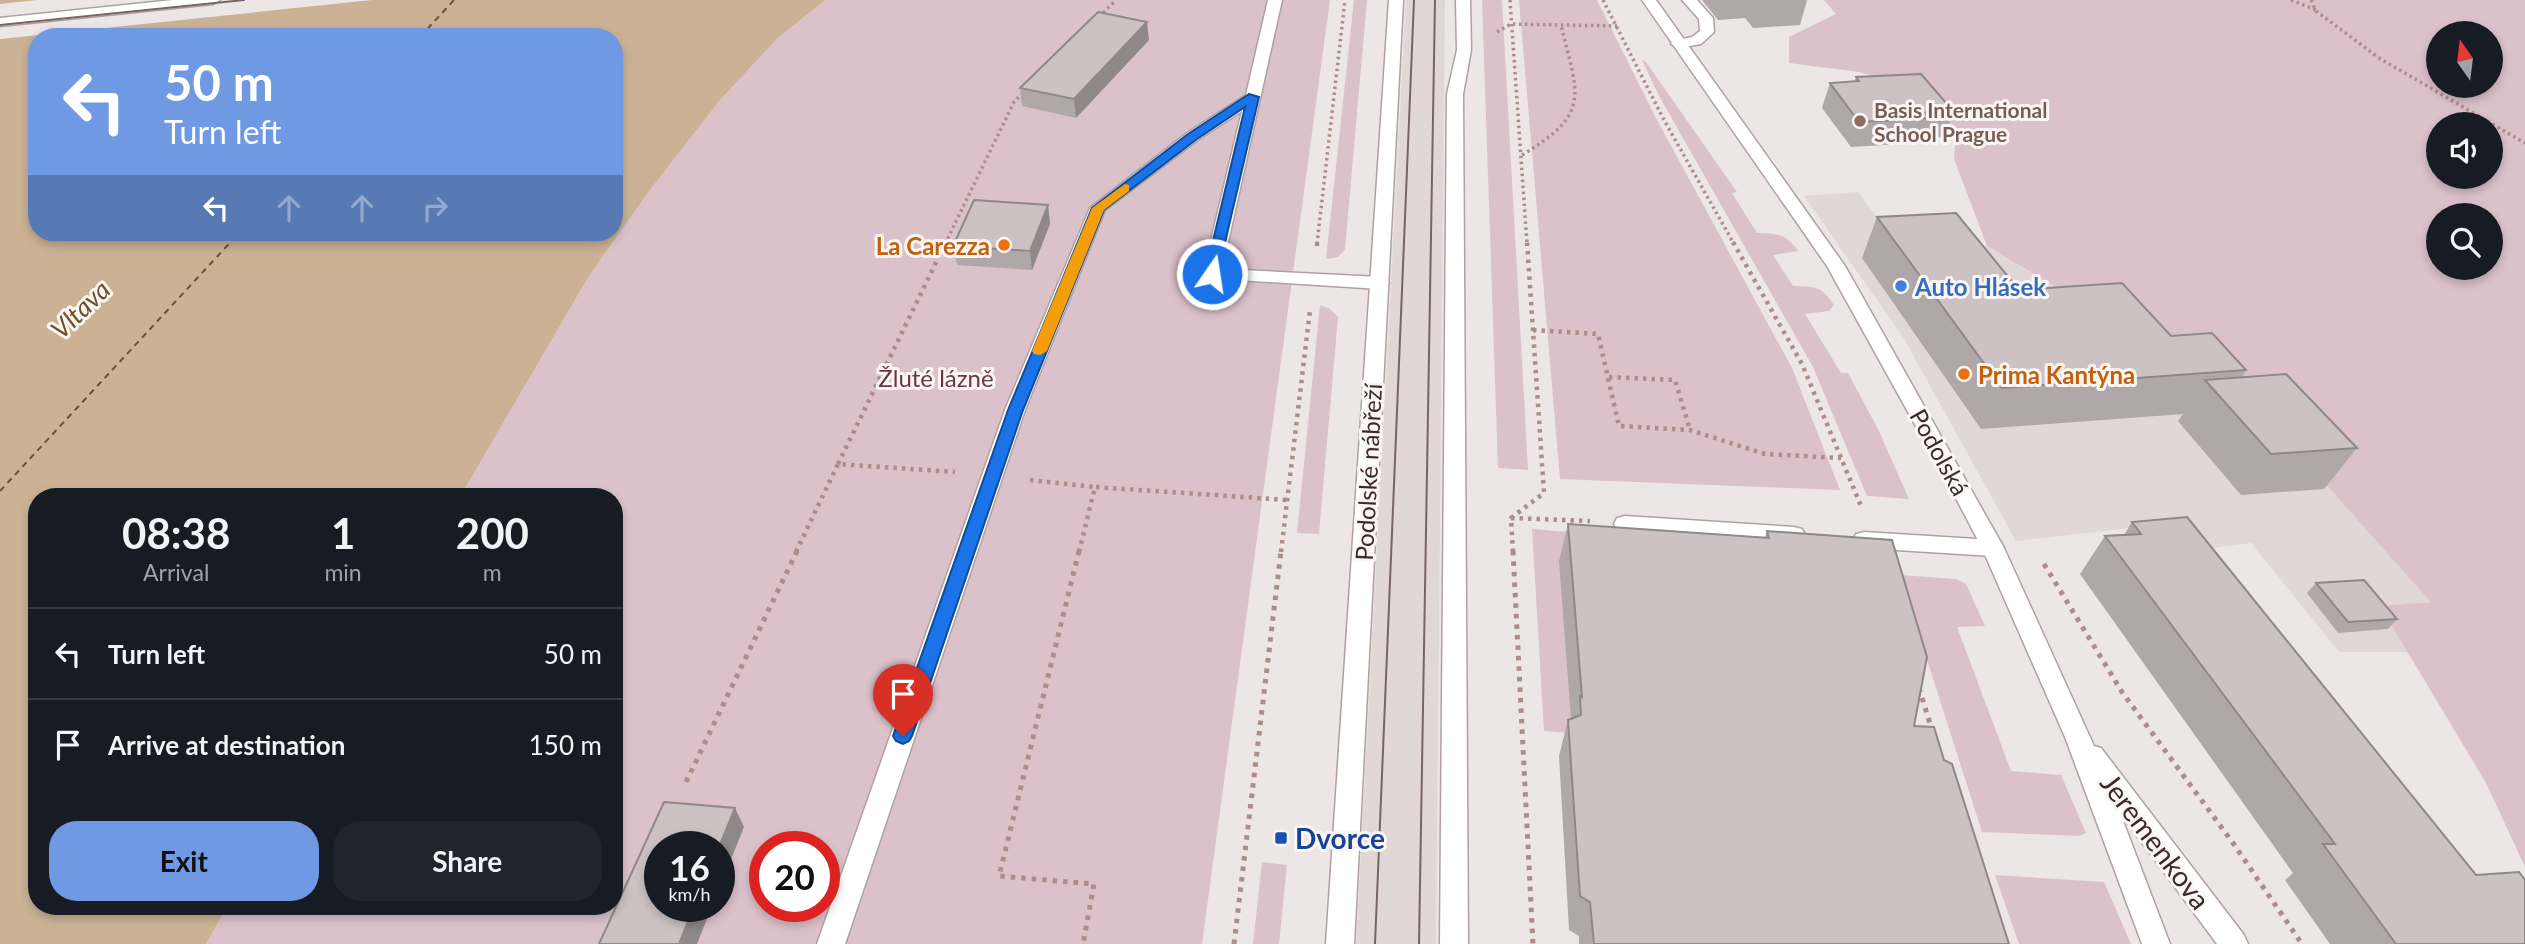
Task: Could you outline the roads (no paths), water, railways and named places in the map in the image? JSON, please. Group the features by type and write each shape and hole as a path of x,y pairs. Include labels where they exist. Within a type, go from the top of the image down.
{"main road":[{"path":"0,22 214,0"},
{"path":"1275,0 1212,274 1380,283"},
{"name":"Podolské nábřeží","path":"1340,944 1396,0"},
{"path":"1454,944 1455,94 1464,50 1463,0"},
{"name":"Podolská","path":"1648,0 1836,266 1993,548 2078,737 2156,944"},
{"path":"1678,44 1696,41 1707,32 1706,18 1689,0"},
{"path":"831,944 1015,410 1098,208 1193,136 1254,97"},
{"path":"1625,524 1819,537"},
{"path":"1847,539 1993,548"},
{"name":"Jeremenkova","path":"2078,737 2234,944"}],"water":[{"name":"Vltava","path":"0,0 825,0 778,38 720,100 623,228 623,28 28,28 28,242 613,242 589,276 465,488 28,488 28,915 222,915 206,944 0,944"}],"tram line":[{"path":"0,25 244,0"},
{"path":"1375,944 1414,0"},
{"path":"1419,944 1435,0"}],"place":[{"name":"Basis International School Prague","path":"1860,121"},
{"name":"La Carezza","path":"1004,245"},
{"name":"Auto Hlásek","path":"1901,286"},
{"name":"Prima Kantýna","path":"1964,374"},
{"name":"Dvorce","path":"1281,838"}],"park label":[{"name":"Žluté lázně","path":"936,377"}]}
